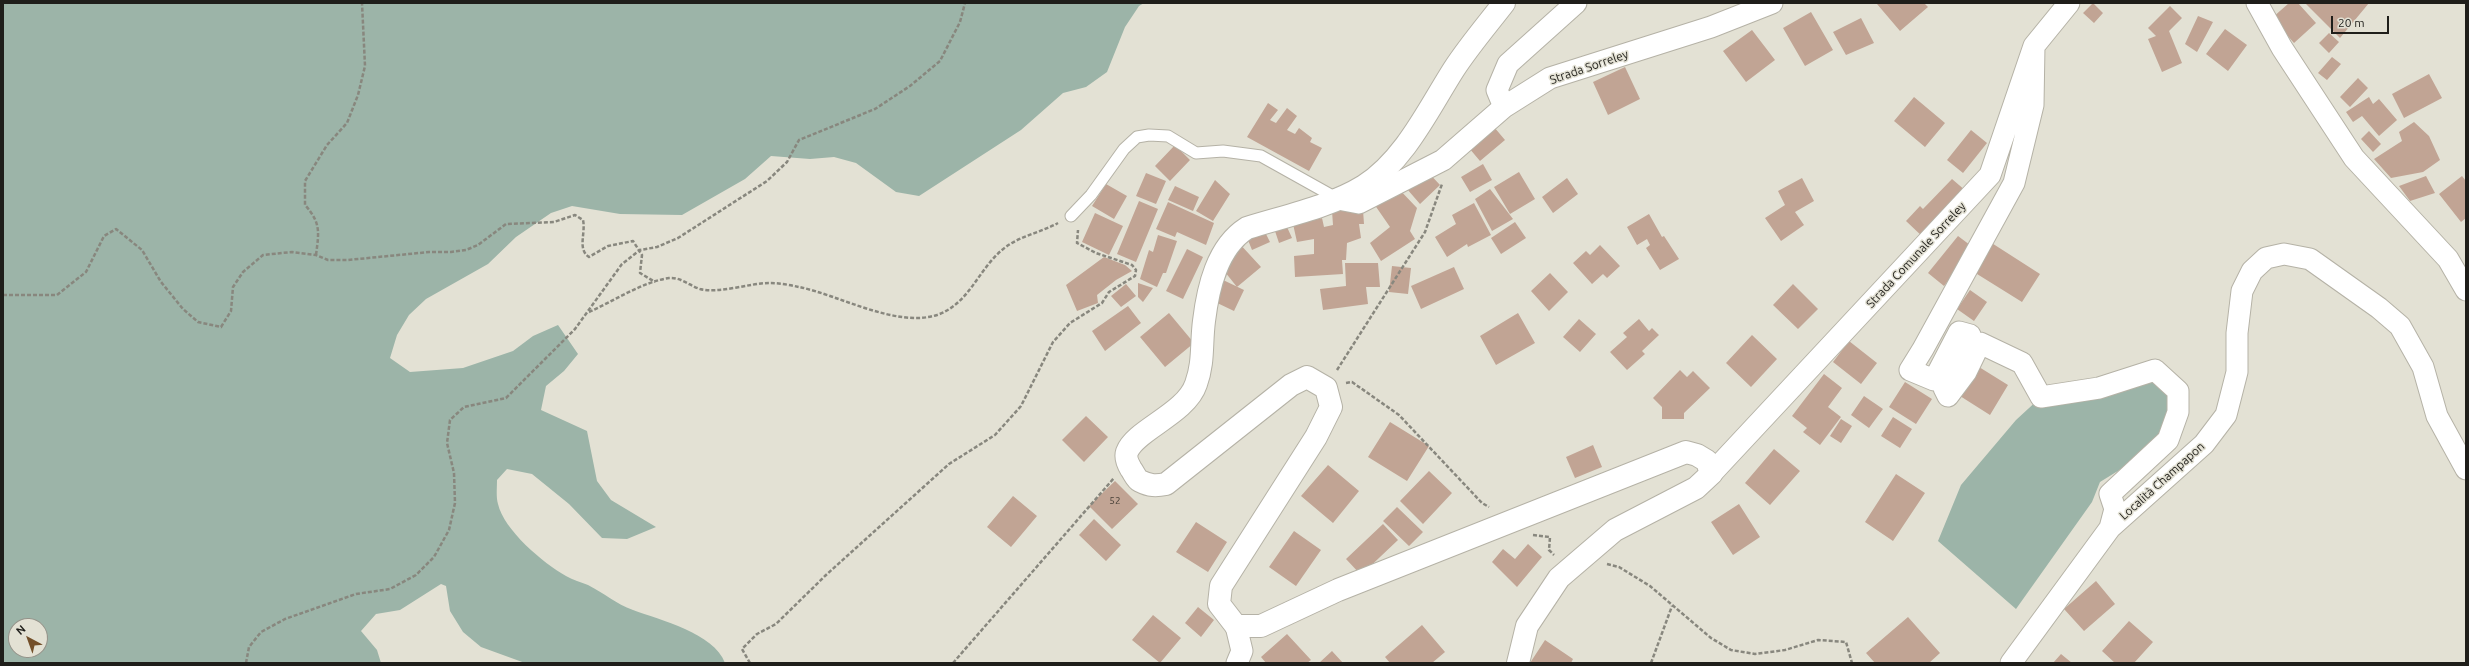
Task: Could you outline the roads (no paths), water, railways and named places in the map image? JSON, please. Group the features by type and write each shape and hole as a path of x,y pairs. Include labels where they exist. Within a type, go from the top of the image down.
{"street":[{"path":"1237,663 1242,651 1236,626 1219,604 1221,586 1316,437 1331,407 1326,388 1308,378 1291,385 1166,484 1156,486 1138,480 1127,463 1127,452 1135,442 1184,404 1196,386 1203,358 1204,322 1211,284 1228,245 1237,234 1247,228 1338,199 1364,186 1385,170 1403,148 1456,67 1504,3"},
{"path":"1504,107 1497,90 1508,64 1576,3"},
{"name":"Strada Sorreley","path":"1338,199 1359,203 1442,160 1504,107 1550,78 1711,27 1772,3"},
{"name":"Strada Comunale Sorreley","path":"1711,474 1990,176 2034,46 2069,3"},
{"path":"2257,3 2282,48 2354,158 2448,259 2466,290"},
{"path":"2011,663 2110,528 2114,509 2110,494 2168,440 2178,412 2178,391 2155,370 2099,388 2041,397 2022,363 1980,343 1966,372 1948,396 1944,388 1970,335 1959,332 1934,380 1910,370 1924,350 2014,183 2033,105 2034,46"},
{"name":"Località Champapon","path":"2110,528 2204,444 2226,415 2237,372 2237,333 2242,291 2252,271 2266,258 2284,254 2310,259 2379,308 2400,326 2423,367 2437,416 2466,469"},
{"path":"1236,626 1261,626 1338,590 1686,452 1697,455 1707,461 1711,474 1696,488 1614,530 1559,578 1527,626 1518,663"}],"lane":[{"path":"1071,216 1091,195 1124,149 1137,137 1149,135 1168,136 1196,153 1223,151 1261,156 1338,199"}]}
